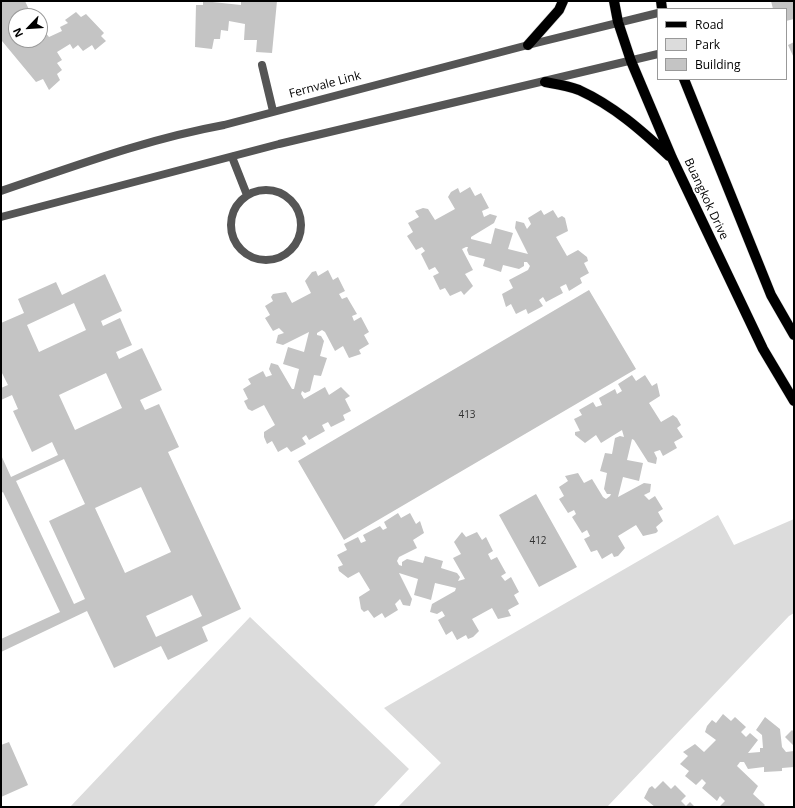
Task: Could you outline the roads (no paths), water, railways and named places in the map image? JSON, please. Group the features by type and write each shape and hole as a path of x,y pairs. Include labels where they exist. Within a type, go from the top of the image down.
{"main road":[{"path":"528,45 559,10 563,1"},
{"name":"Buangkok Drive","path":"614,1 618,22 631,61 672,158 763,349 794,401"},
{"name":"Buangkok Drive","path":"684,80 771,295 794,334"},
{"path":"545,82 578,90 629,119 672,158"}],"street":[{"name":"Fernvale Link","path":"1,191 130,148 657,13"},
{"path":"1,217 232,157 657,54"},
{"path":"262,65 273,111"},
{"path":"232,157 247,195"},
{"path":"265,189 284,194 298,208 301,228 296,244 284,256 262,261 239,248 231,235 230,220 236,205 247,195 265,189"}]}
